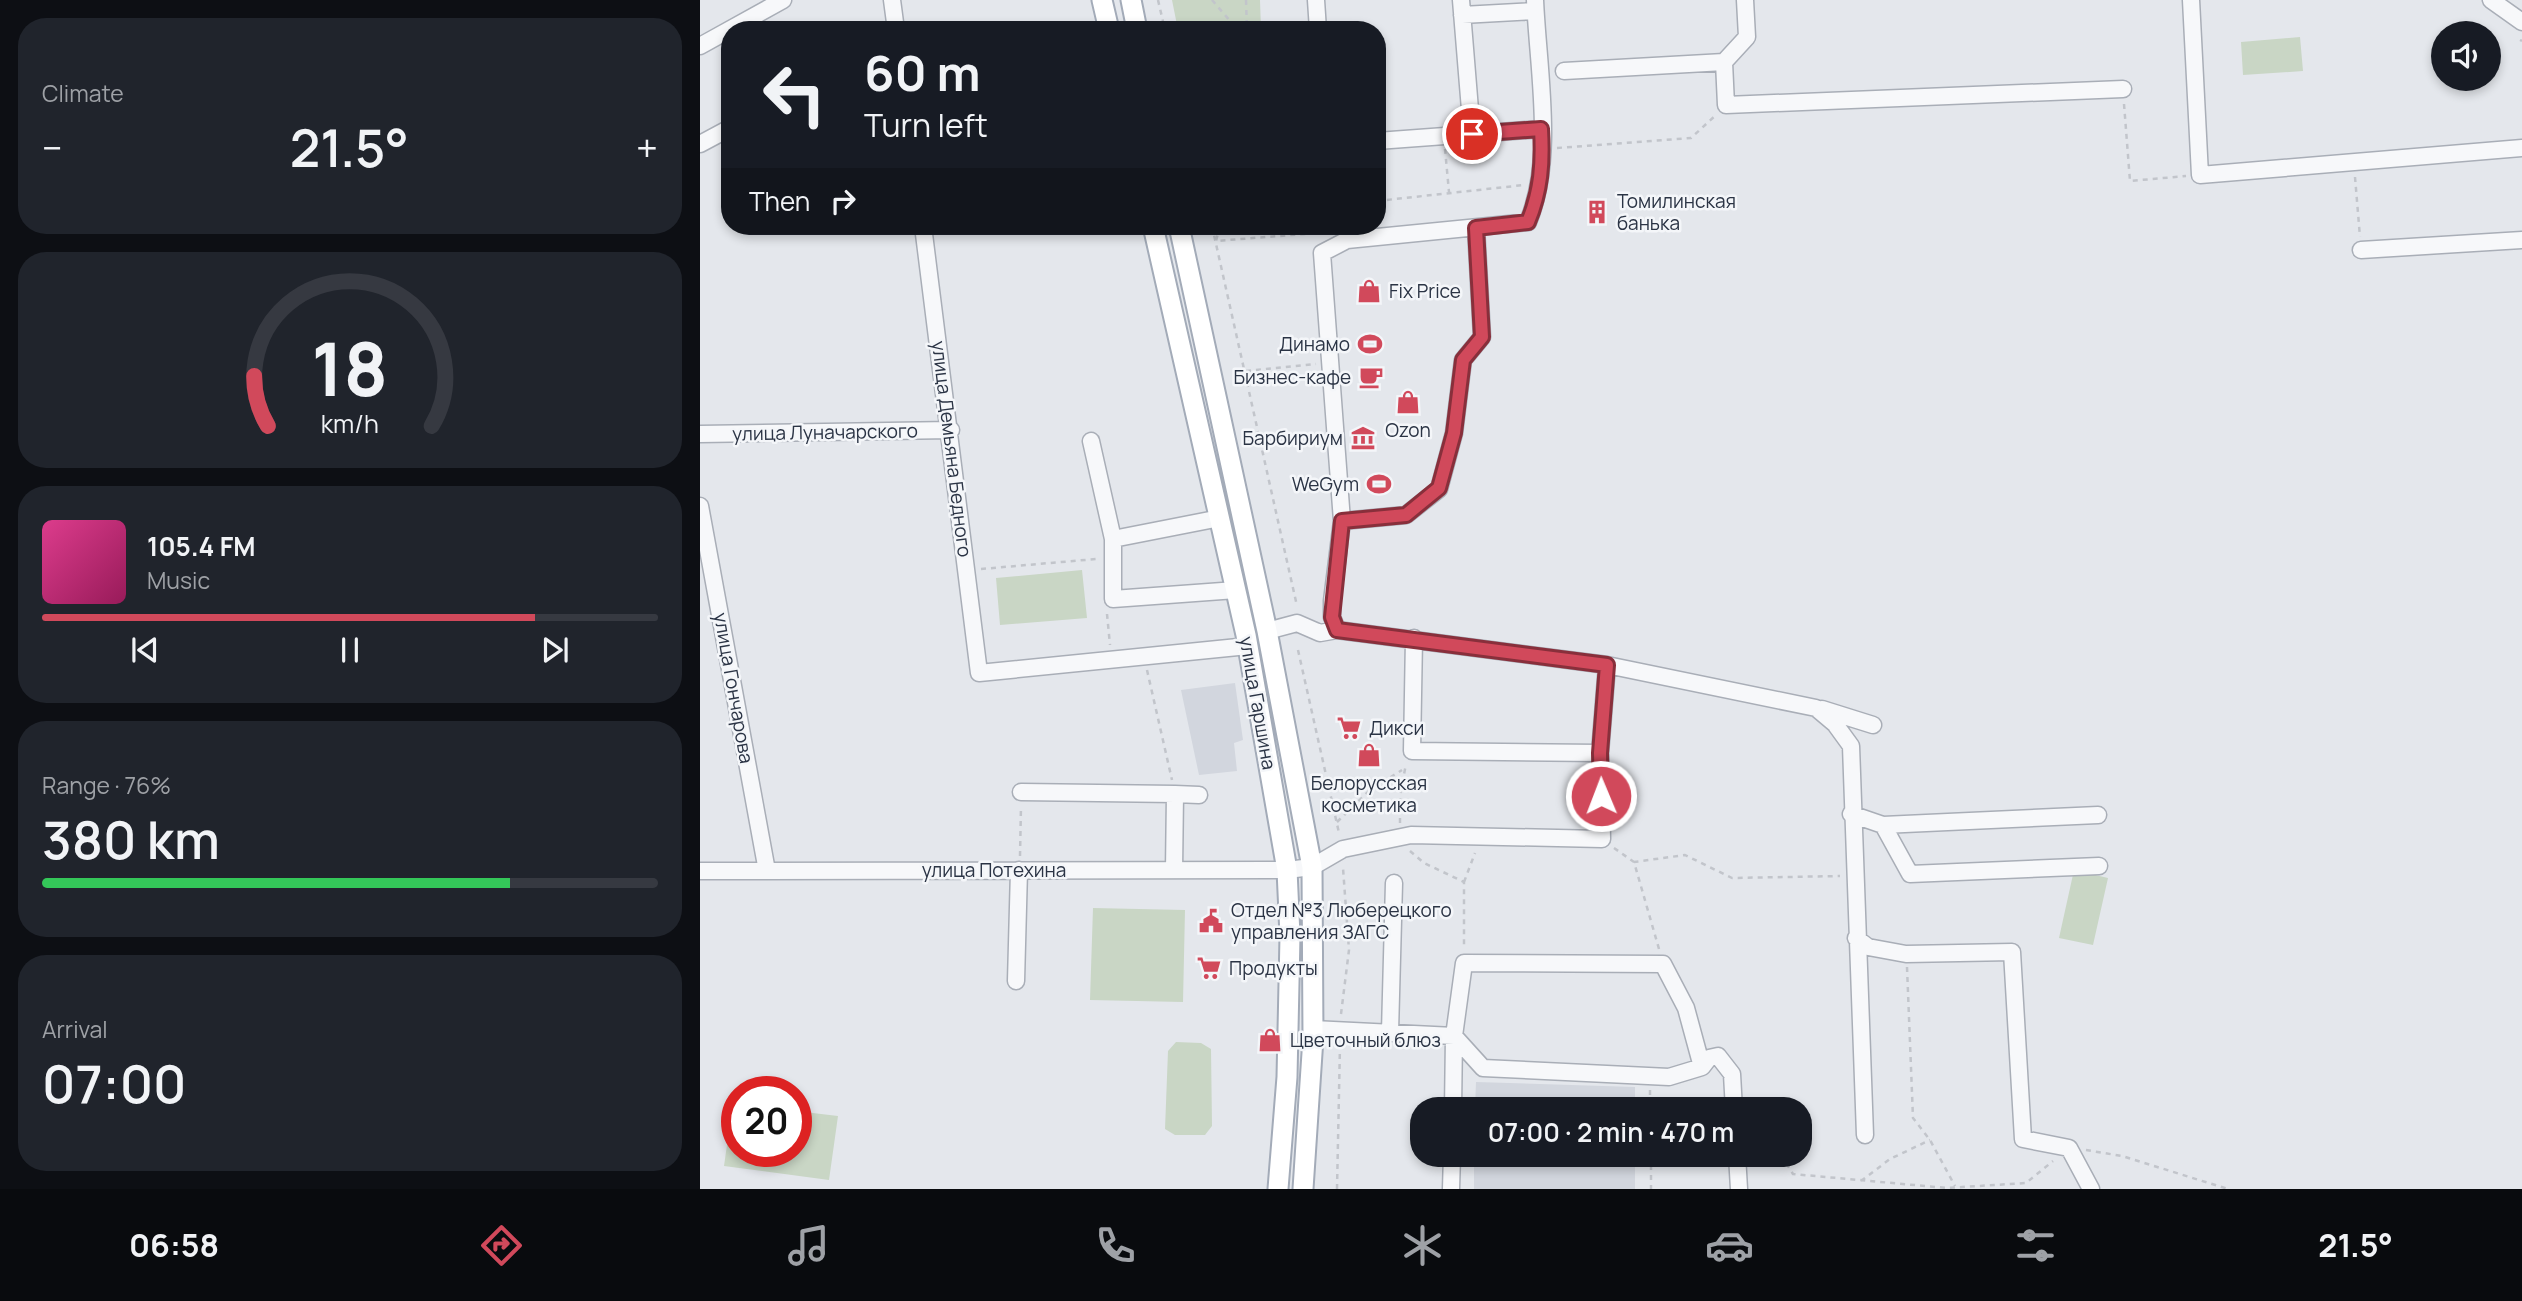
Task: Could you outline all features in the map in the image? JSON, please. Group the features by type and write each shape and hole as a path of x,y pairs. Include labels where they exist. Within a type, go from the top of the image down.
{"main road":[{"path":"1102,0 1107,21"},
{"path":"1130,0 1135,21"},
{"name":"улица Гаршина","path":"1155,235 1248,646 1287,870 1290,936 1287,1077 1278,1189"},
{"name":"улица Гаршина","path":"1181,235 1267,631 1312,867 1313,1029 1303,1189"}],"street":[{"path":"745,21 783,0"},
{"path":"892,0 895,21"},
{"path":"1316,0 1317,21"},
{"path":"1564,71 1724,62 1747,37 1745,0"},
{"path":"2191,0 2200,175 2522,148"},
{"path":"2491,0 2522,22"},
{"path":"1337,630 1332,617 1332,601 1342,521 1322,253 1347,240 1528,222 1540,184 1542,149 1535,5 1462,7 1472,134"},
{"path":"700,46 721,34"},
{"path":"1724,62 1726,105 2123,89"},
{"path":"1386,140 1541,129"},
{"path":"700,144 721,133"},
{"path":"1342,521 1406,515 1439,488 1454,433 1463,360 1482,337 1476,228"},
{"name":"улица Демьяна Бедного","path":"924,235 951,430 979,673 1111,660"},
{"path":"2361,250 2522,240"},
{"name":"улица Луначарского","path":"700,434 951,430"},
{"path":"1091,441 1113,539 1113,598 1236,590"},
{"name":"улица Гончарова","path":"700,506 767,871"},
{"path":"1113,539 1220,518"},
{"path":"1267,631 1297,623 1320,633 1337,630 1414,638 1607,665 1816,708 1873,724"},
{"path":"1414,638 1412,751 1600,753"},
{"path":"1111,660 1248,646"},
{"path":"1312,867 1342,849 1401,837 1602,839 1600,753 1607,665"},
{"path":"1816,708 1851,746 1851,814 1865,1135"},
{"path":"1021,792 1199,795"},
{"path":"1174,870 1175,794"},
{"path":"1851,814 1883,825 2098,815"},
{"path":"1883,825 1910,874 2099,866"},
{"name":"улица Потехина","path":"700,871 1287,870 1312,867"},
{"path":"1016,981 1019,870"},
{"path":"1390,1032 1394,883"},
{"path":"1856,938 1868,947 1906,954 2012,953 2023,1139 2069,1148 2091,1189"},
{"path":"1453,1097 1454,1036 1464,963 1663,964 1686,1009 1702,1067"},
{"path":"1313,1029 1454,1036 1483,1068 1669,1077 1702,1067 1709,1058 1718,1056 1732,1074 1733,1097"},
{"path":"1451,1189 1452,1167"},
{"path":"1738,1167 1740,1189"}],"path":[{"path":"1158,0 1163,21"},
{"path":"1212,0 1230,21"},
{"path":"1245,0 1246,21"},
{"path":"2123,89 2130,181 2200,175"},
{"path":"1542,149 1691,138 1726,105"},
{"path":"1444,136 1449,193"},
{"path":"2354,162 2361,250"},
{"path":"1386,200 1540,184"},
{"path":"1214,235 1297,606"},
{"path":"1216,241 1218,235"},
{"path":"1216,241 1291,235"},
{"path":"1246,371 1331,363"},
{"path":"967,570 1113,558"},
{"path":"1111,660 1106,608 1113,598"},
{"path":"1298,650 1342,849 1349,950 1341,1029 1337,1189"},
{"path":"1144,657 1175,794"},
{"path":"1412,751 1403,770 1401,837 1424,863 1464,882"},
{"path":"1336,822 1370,790 1403,770"},
{"path":"1019,870 1021,792"},
{"path":"1464,963 1464,882 1480,837"},
{"path":"1602,839 1634,862 1663,964"},
{"path":"1634,862 1685,855 1732,878 1854,876"},
{"path":"1906,954 1913,1118 1930,1140 1956,1188"},
{"path":"1861,1181 1890,1159 1930,1140"},
{"path":"1789,1167 1793,1174 1956,1188 2026,1183 2069,1148 2122,1156 2228,1189"},
{"path":"1651,1167 1651,1189"},
{"path":"2017,1183 2017,1189"}],"shaded area":[{"path":"1235,683 1243,740 1234,743 1237,771 1199,775 1181,690"},
{"path":"1476,1082 1635,1087 1635,1097 1475,1097"},
{"path":"1474,1167 1635,1167 1635,1189 1474,1189"}],"green space":[{"path":"1172,0 1260,0 1261,21 1176,21"},
{"path":"2300,37 2303,71 2243,75 2241,42"},
{"path":"1082,570 1087,618 1000,625 996,578"},
{"path":"2074,870 2108,878 2093,945 2059,938"},
{"path":"1093,908 1185,910 1183,1002 1090,1000"},
{"path":"1176,1042 1201,1043 1211,1049 1212,1126 1205,1135 1175,1135 1165,1129 1168,1051"},
{"path":"812,1113 838,1116 829,1180 732,1167 812,1167"}],"place":[{"name":"Томилинская банька","path":"1597,212"},
{"name":"Fix Price","path":"1369,291"},
{"name":"Динамо","path":"1370,344"},
{"name":"Бизнес-кафе","path":"1371,377"},
{"name":"Ozon","path":"1408,402"},
{"name":"Барбириум","path":"1363,438"},
{"name":"WeGym","path":"1379,484"},
{"name":"Дикси","path":"1349,728"},
{"name":"Белорусская косметика","path":"1369,755"},
{"name":"Отдел №3 Люберецкого управления ЗАГС","path":"1211,921"},
{"name":"Продукты","path":"1209,968"},
{"name":"Цветочный блюз","path":"1270,1040"}],"route":[{"path":"1472,134 1541,129 1543,161 1539,196 1528,222 1476,228 1482,337 1463,360 1454,433 1439,488 1406,515 1342,521 1332,617 1337,630 1607,665 1600,753 1601,796"}]}
